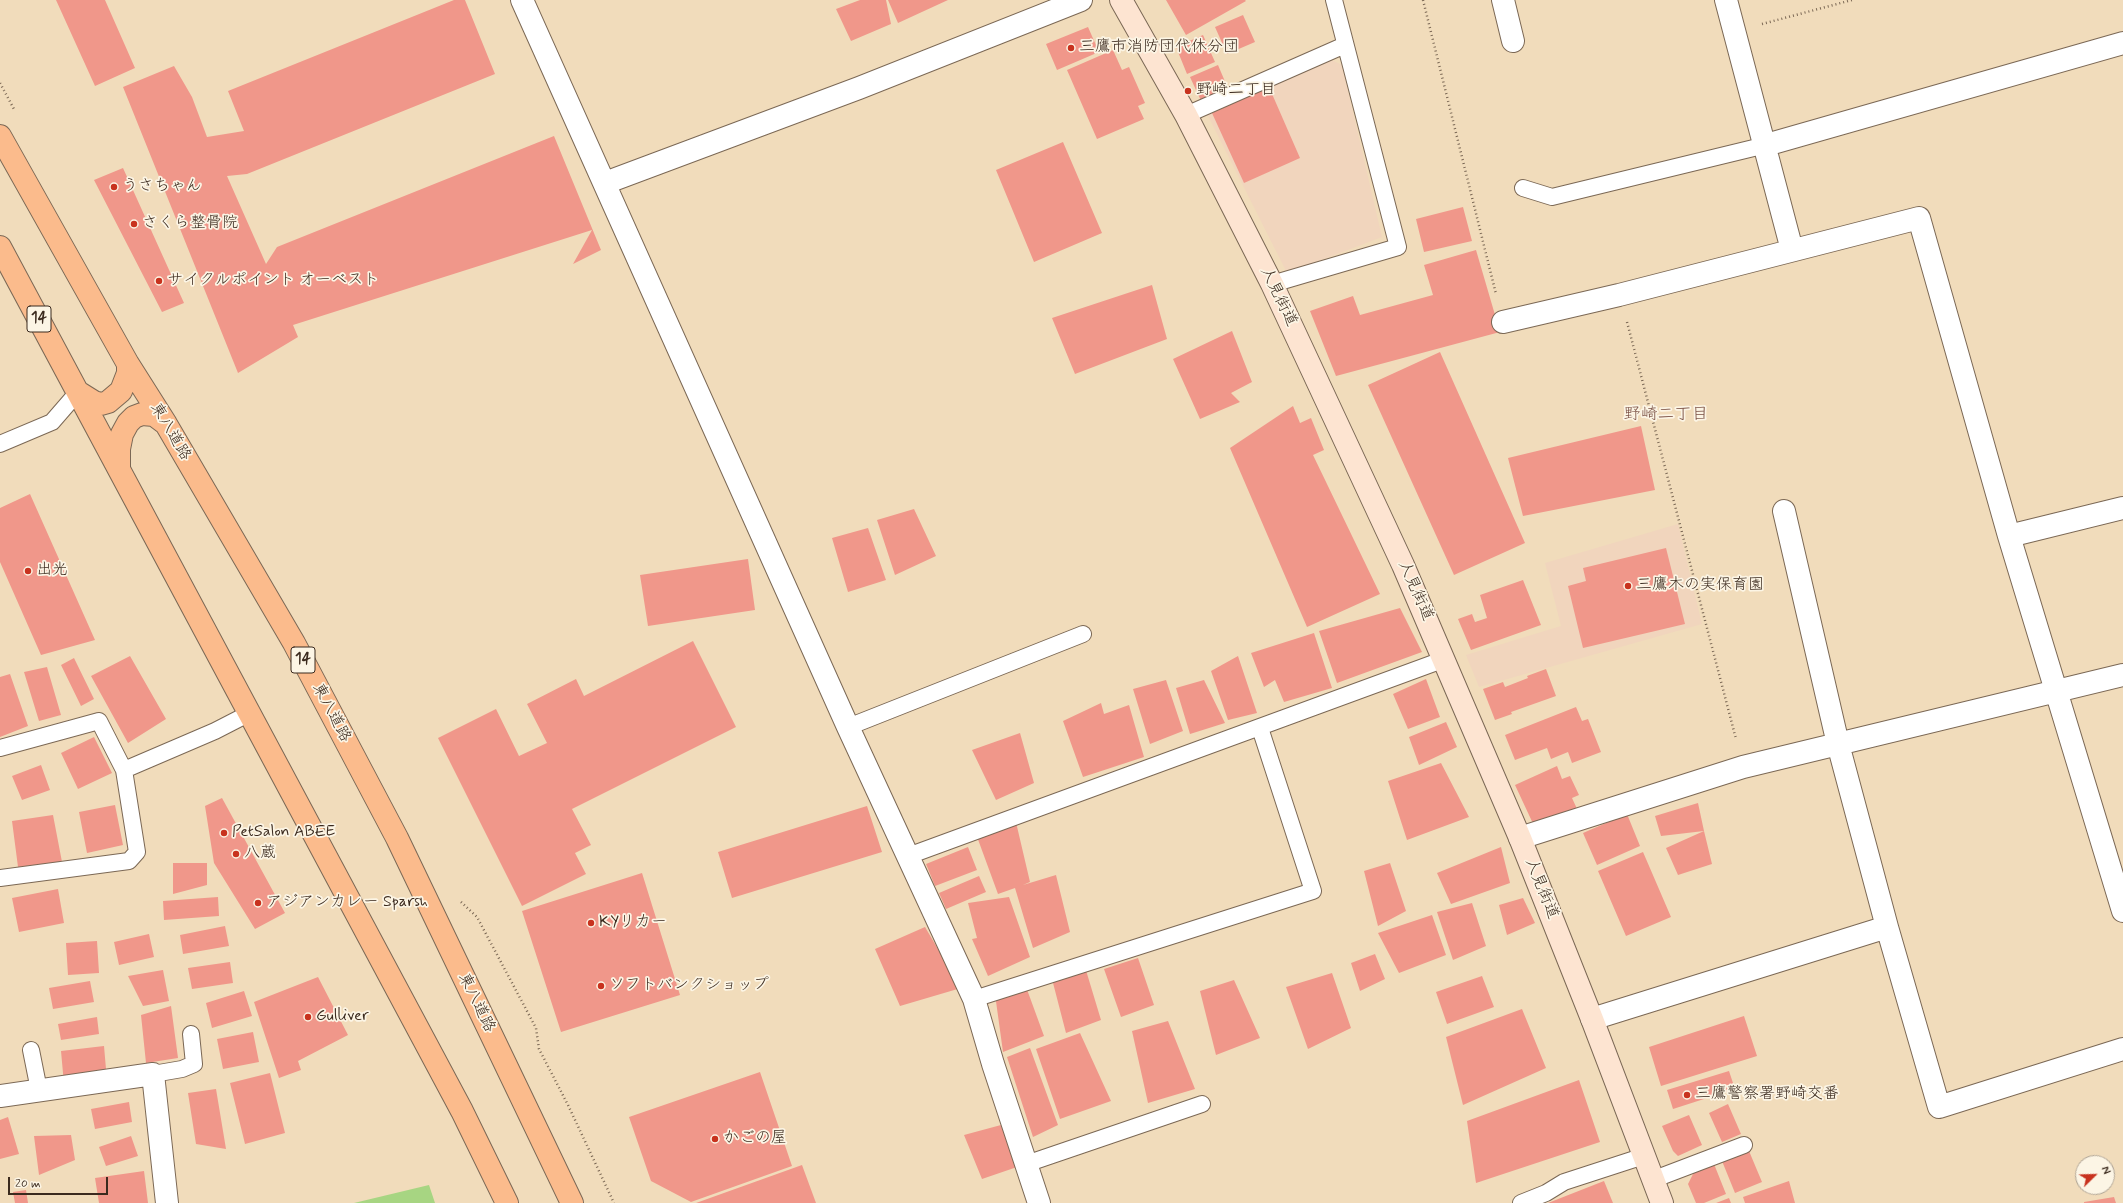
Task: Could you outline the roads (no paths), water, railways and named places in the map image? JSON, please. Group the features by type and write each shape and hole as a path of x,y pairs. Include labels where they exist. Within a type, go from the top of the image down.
{"main road":[{"name":"人見街道","path":"1122,0 1186,115 1272,284 1360,471 1445,659 1520,838 1592,1019 1662,1203"},
{"name":"東八道路","path":"0,136 128,364 166,424 294,644 397,838 572,1203"},
{"name":"14","path":"0,247 462,1111 507,1203"},
{"path":"78,392 94,402 101,404 108,402 121,391 128,373 128,364"},
{"path":"119,468 119,449 122,434 128,423 134,417 142,414 154,415 166,424"}],"street":[{"path":"522,0 848,727 974,999 993,1064 1039,1203"},
{"path":"605,183 859,88 1081,0"},
{"path":"1504,0 1513,42"},
{"path":"1726,0 1766,145 1792,250"},
{"path":"1766,145 2123,43"},
{"path":"1503,322 1619,295 1919,218 2009,536 2123,911"},
{"path":"2009,536 2123,508"},
{"path":"1784,511 1838,744 1887,927 1939,1107 2123,1049"},
{"path":"1520,838 1743,767 2123,675"},
{"path":"1592,1019 1887,927"},
{"path":"0,1096 153,1074 167,1203"}],"lane":[{"path":"1272,284 1398,247 1334,0"},
{"path":"1186,115 1345,45"},
{"path":"1523,188 1552,197 1766,145"},
{"path":"0,444 52,422 78,392"},
{"path":"848,727 1083,634"},
{"path":"908,856 1445,659"},
{"path":"124,770 215,731 250,713"},
{"path":"0,748 99,721 124,770 138,852 128,861 0,878"},
{"path":"974,999 1313,891 1260,728"},
{"path":"153,1074 182,1069 194,1064 191,1034"},
{"path":"31,1050 39,1090"},
{"path":"1026,1164 1202,1104"},
{"path":"1652,1180 1744,1145"},
{"path":"1521,1203 1546,1193 1564,1182 1644,1156"}],"place":[{"name":"三鷹市消防団代休分団","path":"1071,48"},
{"name":"野崎二丁目","path":"1188,91"},
{"name":"うさちゃん","path":"114,187"},
{"name":"さくら整骨院","path":"134,224"},
{"name":"サイクルポイント オーベスト","path":"159,281"},
{"name":"出光","path":"28,571"},
{"name":"三鷹木の実保育園","path":"1628,586"},
{"name":"PetSalon ABEE","path":"224,833"},
{"name":"八蔵","path":"236,854"},
{"name":"アジアンカレー Sparsh","path":"258,903"},
{"name":"KYリカー","path":"591,923"},
{"name":"ソフトバンクショップ","path":"601,986"},
{"name":"Gulliver","path":"308,1017"},
{"name":"三鷹警察署野崎交番","path":"1687,1095"},
{"name":"かごの屋","path":"715,1139"}],"district":[{"name":"野崎二丁目","path":"1666,415"}]}
